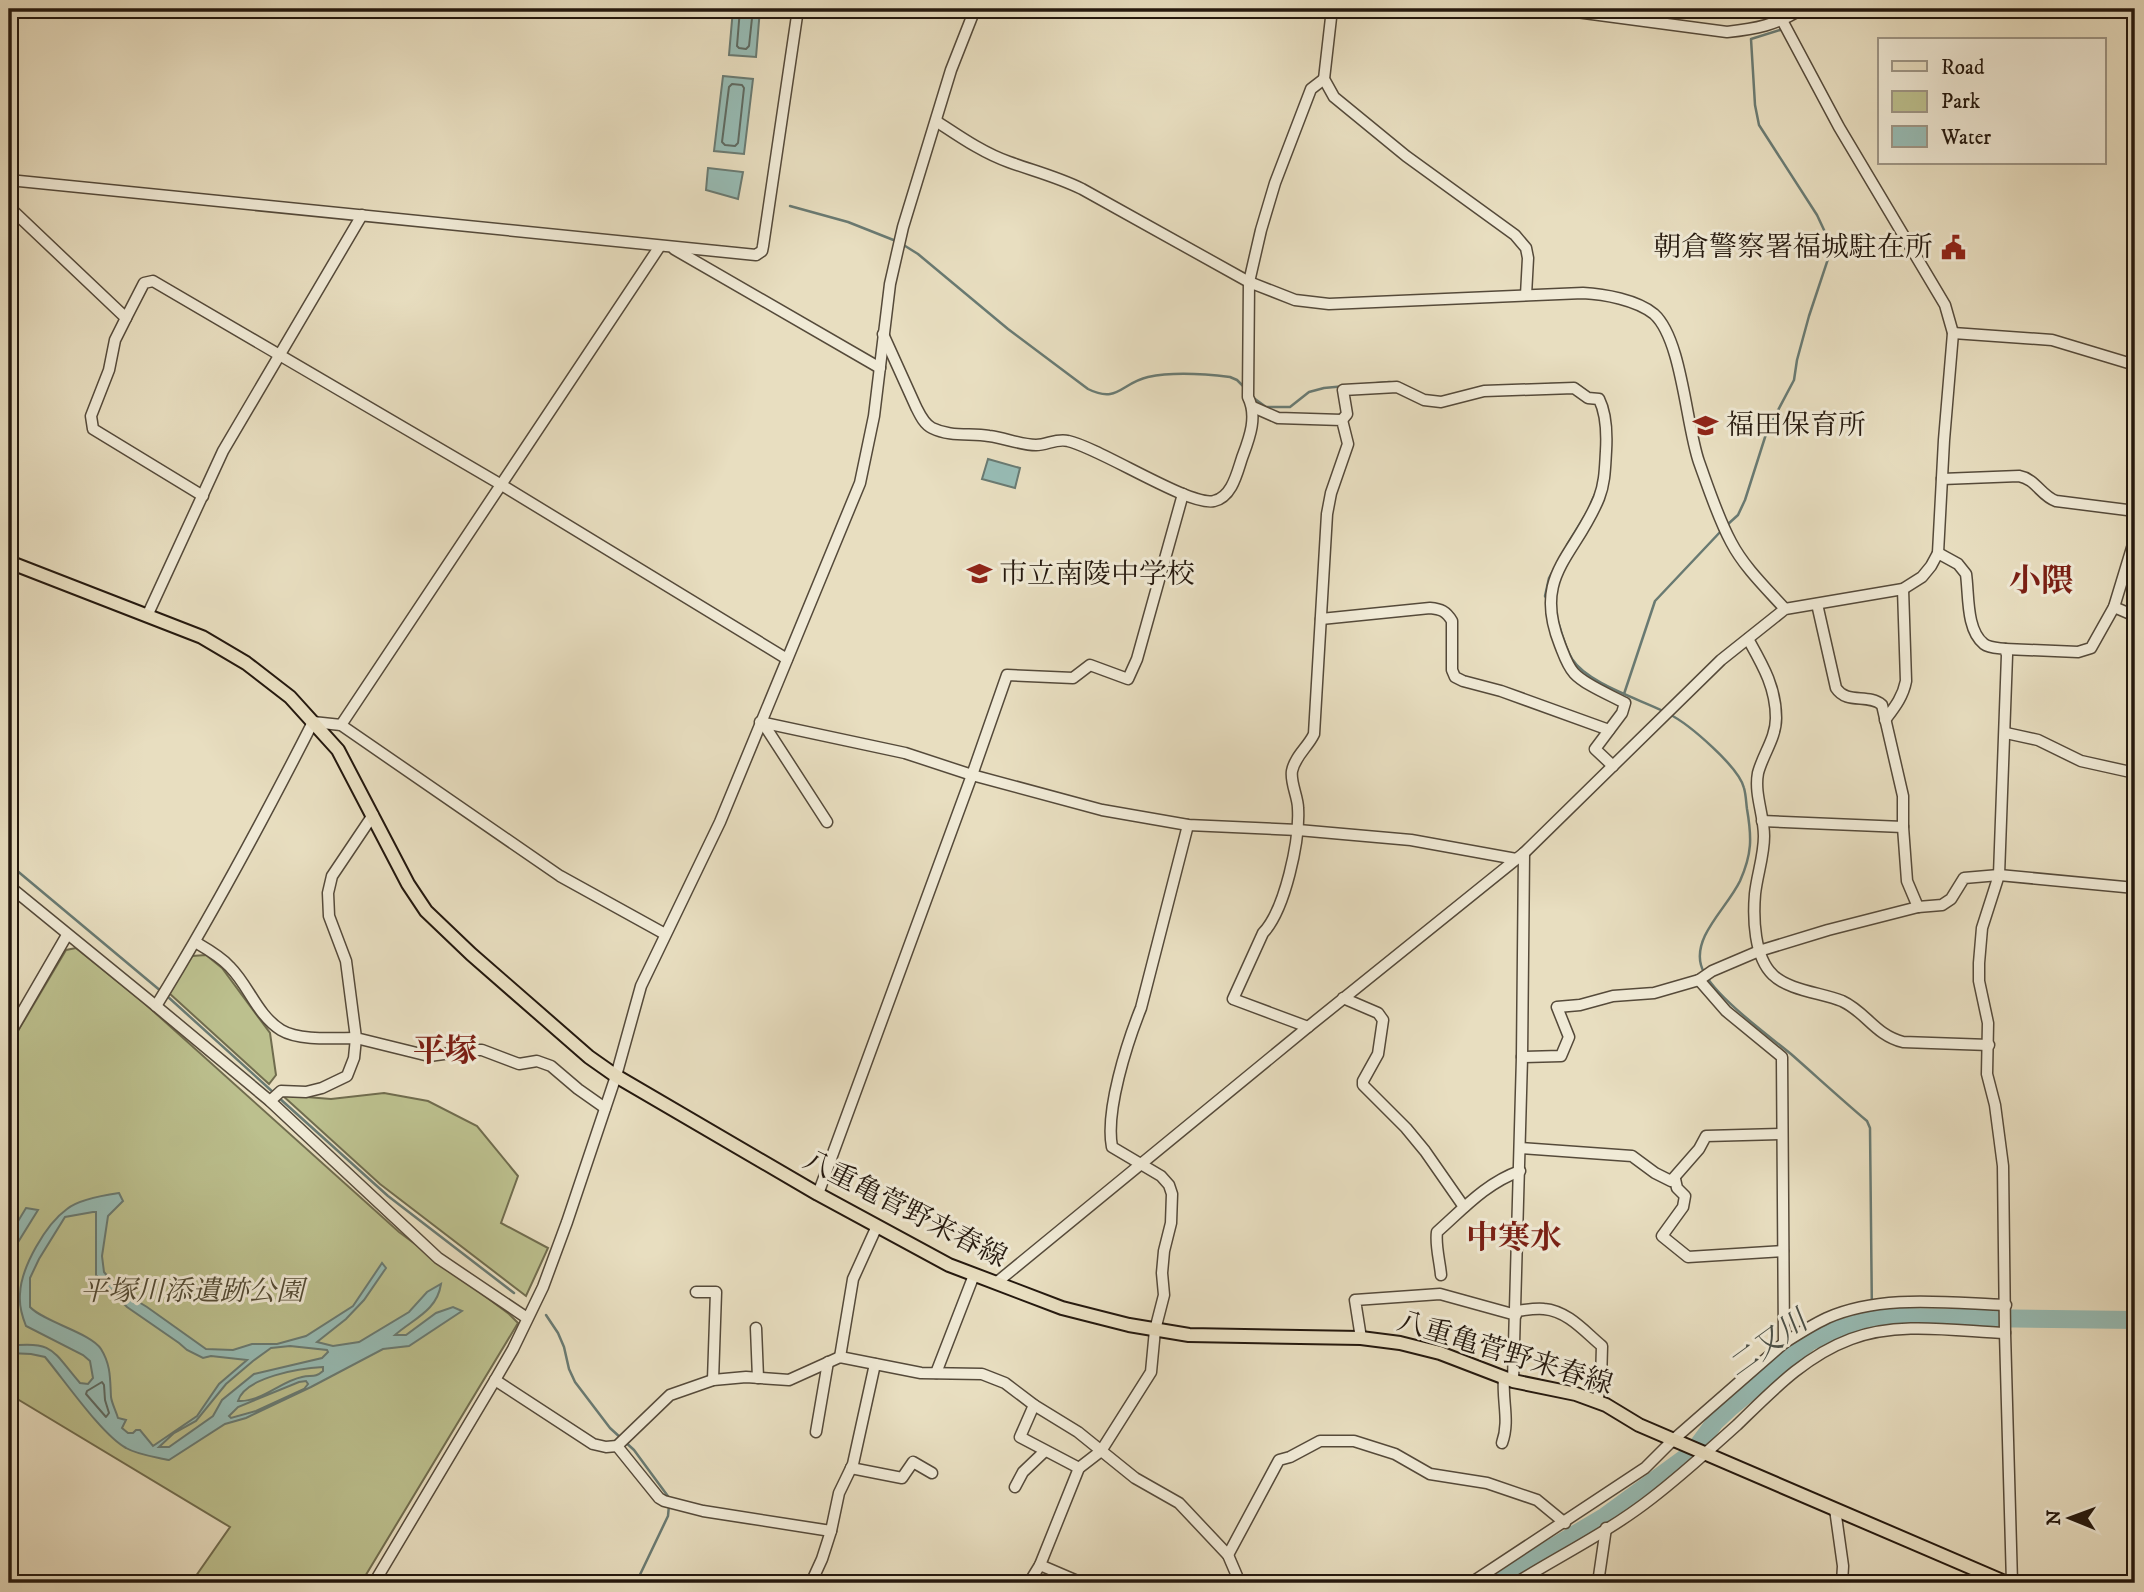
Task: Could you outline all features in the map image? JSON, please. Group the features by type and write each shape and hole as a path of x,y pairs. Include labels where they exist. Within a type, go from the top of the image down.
{"main road":[{"name":"八重亀菅野来春線","path":"9,562 202,637 246,663 290,697 338,751 408,884 426,911 589,1057 616,1076 818,1194 949,1265 1062,1308 1156,1330 1215,1336 1361,1338 1400,1343 1440,1353 1509,1380 1576,1394 1597,1402 1673,1440 2009,1583"}],"street":[{"path":"9,180 756,255 762,251 798,9"},
{"path":"376,1581 495,1381 543,1287 568,1222 616,1076 641,986 720,822 860,483 874,416 890,284 901,236 951,70 975,9"},
{"path":"1332,9 1324,79 1335,97 1406,156 1515,235 1526,248 1528,258 1526,295"},
{"path":"1554,9 1727,32 1783,21 1801,9"},
{"path":"996,1283 1520,856 1721,660 1785,609 1903,589 1922,577 1938,553 1953,333 1945,305 1839,127 1776,9"},
{"path":"883,333 916,407 930,427 950,433 988,435 1031,445 1069,441 1183,494 1204,502 1216,501 1226,494 1234,483 1249,441 1253,407 1248,397 1250,282 1261,230 1275,183 1311,89 1324,79"},
{"path":"936,121 1008,162 1060,178 1250,282 1295,300 1329,304 1606,294 1653,313 1664,327 1678,366 1699,461 1731,542 1744,562 1785,609"},
{"path":"9,207 126,318"},
{"path":"147,616 223,451 362,215"},
{"path":"341,725 660,246"},
{"path":"672,247 880,368"},
{"path":"203,496 93,429 91,425 91,416 109,370 115,340 144,283 153,281 500,484 787,659"},
{"path":"1953,333 2052,340 2135,365"},
{"path":"1342,420 1347,414 1343,390 1377,387 1397,387 1433,402 1484,391 1574,388 1588,398 1599,399 1606,429 1604,480 1593,512 1554,580 1550,596 1550,614 1568,665 1576,676 1625,703 1622,713 1595,749 1613,766"},
{"path":"1253,407 1278,418 1342,420"},
{"path":"1308,1027 1233,999 1283,896 1298,830 1297,795 1291,774 1296,760 1314,734 1327,514 1331,493 1348,444 1342,420"},
{"path":"1942,479 2027,477 2049,499 2135,511"},
{"path":"818,1194 1007,675 1073,678 1090,666 1128,679 1137,659 1183,494"},
{"path":"1938,553 1964,568 1972,624 1985,645 2005,649 2086,651 2096,642 2114,607 2135,538"},
{"path":"1885,720 1905,690 1903,589"},
{"path":"1817,604 1836,688 1845,697 1877,701 1882,705 1903,796 1907,881 1918,907"},
{"path":"2114,607 2135,615"},
{"path":"1321,619 1441,609 1452,621 1452,670 1455,677 1609,730"},
{"path":"1748,639 1768,673 1776,720 1758,780 1763,849 1755,894 1755,917 1759,951 1769,972 1786,983 1842,1001 1893,1040 1989,1045"},
{"path":"2005,649 2006,733 1999,875 1982,928 1979,981 1989,1045 1987,1074 1995,1105 2003,1166 2009,1583"},
{"path":"159,1001 263,819 313,722 341,725 560,876 665,934"},
{"path":"761,723 905,753 972,775 1102,810 1188,825 1298,830 1411,840 1520,856"},
{"path":"761,723 827,822"},
{"path":"2006,733 2038,740 2081,761 2135,773"},
{"path":"270,1101 281,1091 306,1092 347,1076 354,1058 356,1038 346,961 329,916 328,893 332,876 373,815"},
{"path":"1762,821 1903,827"},
{"path":"1028,1583 1040,1565 1079,1468 1101,1451 1151,1372 1164,1295 1162,1273 1171,1223 1172,1194 1169,1185 1161,1176 1112,1147 1110,1138 1116,1086 1141,1008 1188,825"},
{"path":"1502,1443 1507,1420 1503,1393 1509,1380 1516,1313 1522,1057 1520,856"},
{"path":"1522,1057 1561,1056 1569,1037 1557,1007 1613,996 1654,993 1699,980 1759,951 1918,907 1942,905 1951,899 1964,878 1999,875 2135,888"},
{"path":"9,886 67,935 159,1001 438,1258 527,1318"},
{"path":"9,1035 67,935"},
{"path":"195,942 231,967 260,1010 282,1030 310,1037 356,1038 429,1056 473,1050 519,1064 537,1061 551,1066 605,1108"},
{"path":"1699,980 1726,1011 1782,1057 1784,1343"},
{"path":"1343,998 1378,1013 1383,1020 1378,1054 1363,1085 1425,1151 1464,1207"},
{"path":"1520,1148 1632,1156 1671,1181 1699,1149 1706,1136 1782,1134"},
{"path":"1441,1275 1440,1253 1435,1236 1490,1186 1520,1171"},
{"path":"1675,1179 1677,1188 1685,1196 1683,1207 1662,1236 1688,1257 1783,1251"},
{"path":"840,1357 853,1279 877,1226"},
{"path":"936,1373 974,1275"},
{"path":"696,1292 716,1292 713,1380"},
{"path":"1361,1338 1355,1300 1440,1294 1516,1313 1543,1308 1552,1310 1569,1318 1601,1346 1601,1381 1597,1402"},
{"path":"1471,1583 1645,1468 1784,1343 1828,1318 1867,1306 1894,1303 2006,1305"},
{"path":"756,1328 758,1378"},
{"path":"1516,1583 1650,1500 1814,1356 1866,1334 1906,1329 2005,1333"},
{"path":"495,1381 593,1444 606,1447 617,1446 670,1395 713,1380 789,1380 840,1357 921,1373 982,1374 1005,1383 1034,1405 1078,1432 1135,1478 1179,1503 1227,1555 1240,1583"},
{"path":"816,1432 828,1362"},
{"path":"811,1583 831,1531 839,1493 851,1468 874,1364"},
{"path":"1034,1405 1020,1437 1079,1468"},
{"path":"1227,1555 1279,1460 1320,1441 1354,1441 1370,1445 1395,1454 1430,1474 1487,1483 1537,1500 1565,1523"},
{"path":"617,1446 664,1501 703,1511 831,1531"},
{"path":"1015,1487 1023,1472 1045,1451"},
{"path":"851,1468 902,1478 913,1462 932,1473"},
{"path":"1835,1509 1843,1566 1842,1583"},
{"path":"1598,1583 1606,1528"},
{"path":"1040,1565 1083,1583"}],"green space":[{"name":"平塚川添遺跡公園","path":"76,948 143,1002 399,1232 518,1323 361,1583 191,1583 230,1527 9,1394 9,1046 66,950"},
{"path":"206,955 222,968 270,1033 276,1075 269,1084 169,993 192,956"},
{"path":"384,1093 428,1101 477,1126 518,1176 501,1223 548,1248 526,1296 380,1184 282,1095 331,1099"}],"water":[{"path":"733,9 760,9 756,57 729,55"},
{"path":"723,76 753,79 744,154 714,151"},
{"path":"708,168 743,172 738,199 706,190"},
{"path":"988,459 1020,468 1015,488 982,479"},
{"path":"119,1193 123,1201 108,1216 102,1256 104,1272 119,1290 206,1349 233,1350 252,1344 277,1344 306,1336 353,1306 382,1263 386,1268 364,1300 346,1319 317,1342 333,1346 359,1342 409,1312 427,1292 441,1284 435,1301 429,1308 395,1335 406,1335 436,1313 453,1307 462,1311 409,1346 383,1349 311,1387 246,1418 225,1424 169,1460 136,1452 126,1448 106,1432 45,1357 9,1353 9,1346 44,1347 58,1356 80,1383 88,1384 93,1378 90,1361 83,1355 26,1326 20,1302 21,1283 36,1247 59,1216 78,1203","holes":["96,1212 96,1275 127,1307 187,1350 203,1358 211,1356 247,1360 219,1384 197,1416 153,1446 140,1430 128,1433 122,1428 126,1420 118,1418 111,1397 108,1366 96,1343 30,1307 30,1278 65,1217","290,1346 328,1352 322,1358 254,1374 222,1400 213,1416 169,1447 159,1447 174,1433 196,1421 226,1384 271,1348","323,1367 323,1371 294,1379 254,1399 238,1401 243,1393 262,1380","306,1381 308,1384 304,1389 256,1411 231,1418 229,1416 238,1407"]},
{"path":"26,1208 38,1210 12,1252 9,1264 9,1236"}],"waterway":[{"path":"1727,525 1738,515 1745,500 1767,431 1794,380 1809,316 1832,247 1817,215 1759,125 1755,105 1751,39 1780,30"},
{"path":"790,206 848,222 896,241"},
{"path":"902,244 1088,389 1098,393 1113,393 1148,377 1178,374 1230,377 1244,387"},
{"path":"1255,399 1266,407 1290,407 1309,392 1324,388 1398,383"},
{"path":"1550,384 1577,384 1592,395"},
{"path":"1591,503 1597,490"},
{"path":"1567,545 1589,509"},
{"path":"1624,694 1655,601 1722,530"},
{"path":"1547,599 1545,596 1549,578 1564,551"},
{"path":"1557,618 1567,649 1579,668 1614,690 1663,711"},
{"path":"1669,714 1700,736 1723,758 1740,779 1746,796 1750,829 1749,854 1740,881 1702,943 1701,965 1706,976 1726,1000 1867,1121 1870,1128 1872,1319"},
{"path":"9,864 162,992"},
{"path":"167,996 274,1093"},
{"path":"278,1097 388,1196 514,1293"},
{"path":"546,1315 558,1333 575,1382 610,1428 634,1450 670,1499"},
{"name":"二又川","path":"1493,1583 1604,1517 1693,1452 1715,1422 1809,1342 1842,1328 1872,1319 1902,1317 2135,1320"},
{"path":"636,1583 668,1516 669,1505"}],"place":[{"name":"朝倉警察署福城駐在所","path":"1953,247"},
{"name":"福田保育所","path":"1706,425"},
{"name":"市立南陵中学校","path":"979,574"}],"district":[{"name":"小隈","path":"2041,582"},
{"name":"平塚","path":"445,1052"},
{"name":"中寒水","path":"1514,1239"}]}
